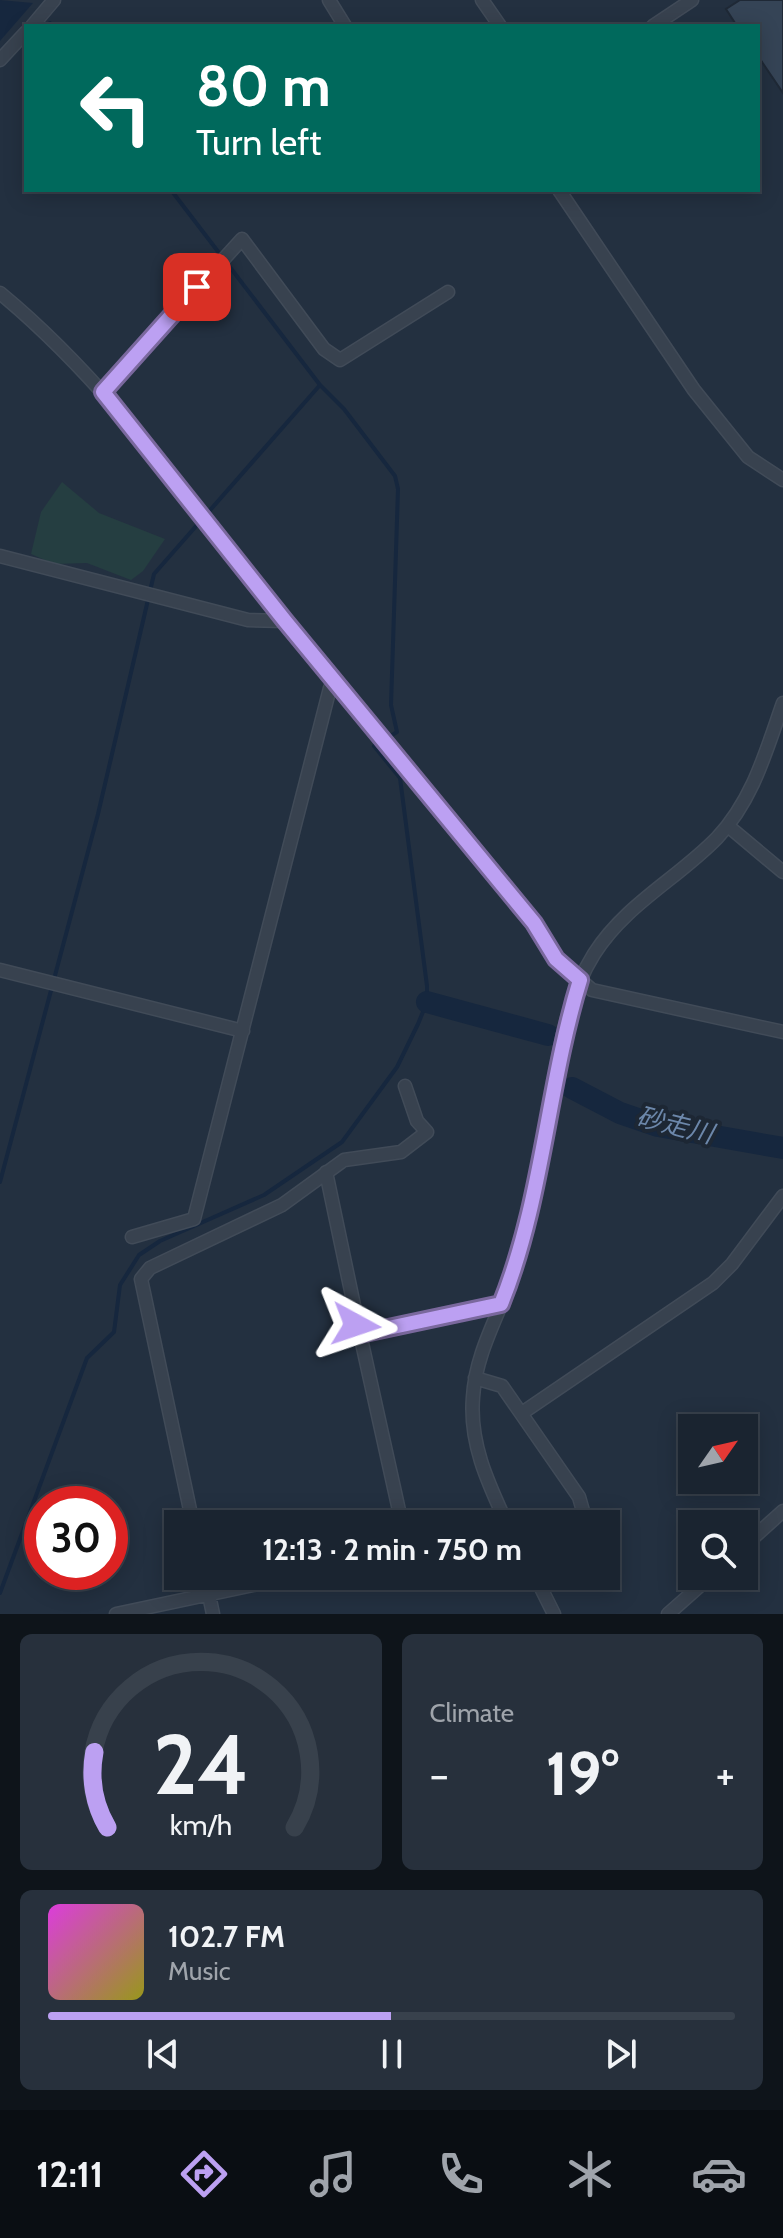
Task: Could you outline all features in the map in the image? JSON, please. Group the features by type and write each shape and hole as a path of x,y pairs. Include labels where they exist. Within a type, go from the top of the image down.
{"street":[{"path":"34,24 54,0"},
{"path":"329,0 344,24"},
{"path":"482,0 499,24"},
{"path":"656,24 692,0"},
{"path":"0,60 24,34"},
{"path":"560,192 694,390 757,465 783,480"},
{"path":"103,392 242,239 324,349 340,360 448,292"},
{"path":"0,293 66,353 103,392 204,515 285,621 534,923 556,959 592,990 783,1032"},
{"path":"0,556 248,620 285,621"},
{"path":"132,1237 196,1223 330,688 338,683"},
{"path":"501,1510 485,1475 475,1438 475,1378 483,1348 518,1263 536,1188 561,1039 580,980 595,953 629,911 696,858 728,826 759,772 783,703"},
{"path":"728,826 783,872"},
{"path":"0,970 243,1031"},
{"path":"190,1510 141,1279 150,1268 282,1205 344,1160 401,1152 427,1132 417,1121 405,1086"},
{"path":"326,1172 399,1510"},
{"path":"522,1413 713,1283 732,1264 783,1196"},
{"path":"360,1334 501,1304"},
{"path":"475,1378 500,1384 579,1497 583,1510"},
{"path":"758,1533 783,1511"},
{"path":"208,1590 213,1614"},
{"path":"116,1614 228,1590"},
{"path":"542,1590 554,1614"},
{"path":"668,1614 695,1590"}],"green space":[{"path":"62,482 99,513 165,539 143,571 131,580 87,563 54,564 31,554 41,512"}],"water":[{"path":"0,0 33,3 0,41"}],"building":[{"path":"740,0 783,0 783,93 760,59 760,24 736,24 726,9"}],"waterway":[{"path":"0,1593 87,1358 114,1332 120,1285 139,1255 160,1241 264,1195 342,1142 397,1067 427,1002 400,778 374,746 397,732 391,705 398,489 395,476 344,409 320,385 173,192"},
{"path":"0,1182 98,814 154,574 320,385"},
{"name":"砂走川","path":"427,1002 548,1035"},
{"name":"砂走川","path":"572,1088 620,1113 658,1126 783,1148"}],"route":[{"path":"197,287 103,392 266,593 285,621 534,923 556,959 580,980 561,1039 536,1188 518,1263 501,1304 360,1334 356,1325"}]}
